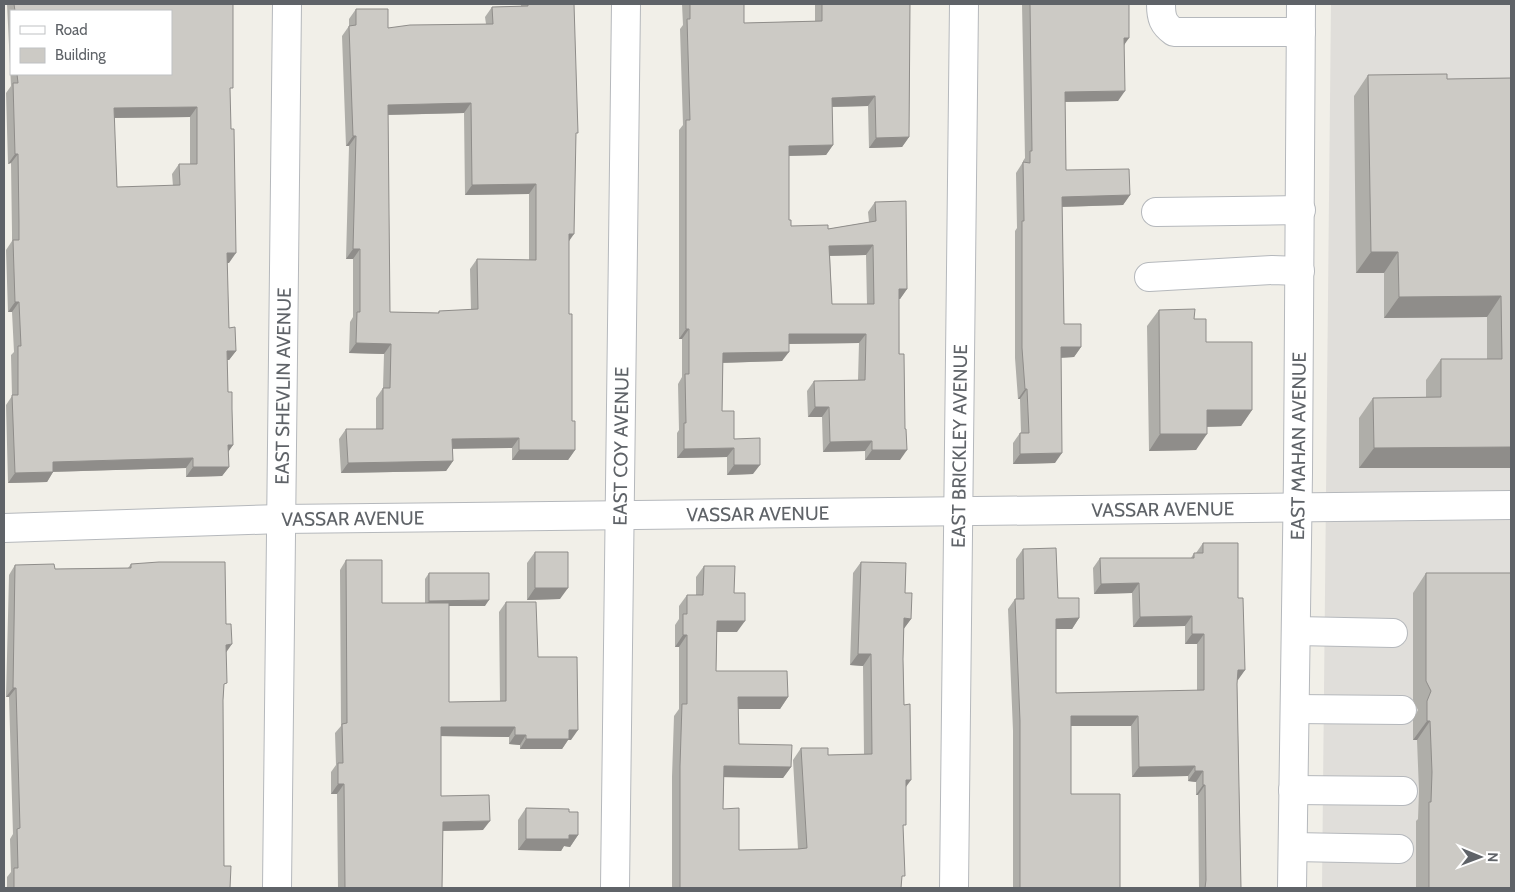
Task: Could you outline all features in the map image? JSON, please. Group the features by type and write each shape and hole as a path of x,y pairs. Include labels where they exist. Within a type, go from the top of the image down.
{"street":[{"name":"EAST SHEVLIN AVENUE","path":"277,888 288,4"},
{"name":"EAST COY AVENUE","path":"615,888 626,4"},
{"name":"EAST BRICKLEY AVENUE","path":"954,888 964,4"},
{"path":"1162,4 1161,16 1165,25 1174,32 1300,32"},
{"name":"EAST MAHAN AVENUE","path":"1292,888 1298,507 1301,4"},
{"path":"1156,212 1301,210"},
{"path":"1149,276 1272,270 1300,271"},
{"name":"VASSAR AVENUE","path":"4,528 281,519 1511,504"},
{"path":"1296,631 1393,633"},
{"path":"1295,709 1402,710"},
{"path":"1293,790 1403,791"},
{"path":"1293,847 1399,850"}],"shaded area":[{"path":"1331,4 1511,4 1511,888 1322,888"}],"building":[{"path":"14,4 233,4 233,88 230,88 231,129 234,129 236,253 227,253 229,328 235,327 236,351 227,351 228,392 232,392 233,445 228,445 229,467 193,467 193,458 120,460 53,462 53,472 15,473 12,395 18,395 18,346 21,346 19,302 15,302 13,240 19,240 18,154 15,154 13,83 18,83 17,75 172,75 172,10 15,10","holes":["197,107 197,164 179,164 180,185 117,187 114,108"]},
{"path":"528,4 574,4 578,133 576,133 574,234 569,234 569,314 572,314 572,421 575,421 575,450 519,450 519,438 452,439 453,461 348,463 346,429 383,429 383,388 390,388 391,344 356,343 357,312 360,312 360,249 353,249 356,136 353,136 349,26 356,25 356,9 388,9 388,28 410,25 493,24 492,7 528,6","holes":["471,103 472,185 536,184 536,260 477,259 478,309 439,311 439,313 390,312 388,105"]},
{"path":"690,4 744,4 744,23 822,21 822,4 910,4 909,137 876,138 875,96 832,98 833,145 789,146 789,220 791,220 791,226 828,225 828,229 876,221 875,202 906,201 907,289 899,289 899,354 904,354 907,450 872,450 872,441 830,442 829,407 815,407 814,381 865,380 866,334 789,334 789,352 723,353 722,411 734,411 734,439 760,438 760,465 734,465 734,448 684,449 684,423 686,423 685,374 689,374 689,329 686,329 686,120 690,120 687,19 690,19","holes":["873,245 874,304 832,304 829,246"]},
{"path":"1030,4 1129,4 1129,38 1124,38 1125,91 1065,92 1066,170 1129,169 1130,195 1062,197 1064,324 1081,324 1081,347 1061,347 1062,453 1020,454 1020,433 1029,433 1027,389 1025,389 1022,348 1022,221 1024,221 1023,162 1030,163 1030,151 1032,151"},
{"path":"1447,74 1447,79 1511,78 1511,447 1374,448 1373,398 1441,397 1441,359 1502,359 1501,296 1399,297 1398,252 1371,252 1368,75"},
{"path":"1195,309 1194,319 1206,319 1206,342 1252,342 1252,410 1207,410 1207,434 1160,434 1159,310"},
{"path":"1203,543 1238,543 1238,598 1243,598 1245,670 1238,670 1237,684 1241,888 1205,888 1205,785 1203,785 1203,771 1195,771 1195,766 1139,767 1138,716 1071,716 1071,794 1120,794 1120,888 1020,888 1020,721 1015,599 1024,599 1023,549 1056,548 1058,598 1079,598 1079,618 1056,619 1056,693 1204,690 1204,634 1192,634 1192,616 1140,617 1139,583 1101,584 1100,558 1194,558 1194,553 1203,553"},
{"path":"535,552 568,552 568,588 535,588"},
{"path":"346,560 382,560 382,603 449,603 449,702 506,701 506,602 536,602 538,657 577,657 578,730 569,730 569,739 526,739 526,735 515,735 515,727 441,727 441,796 489,795 490,821 443,822 442,888 345,888 344,784 338,784 338,763 343,763 342,724 347,723"},
{"path":"225,562 226,624 231,624 232,644 226,645 227,683 224,684 223,700 224,866 231,866 230,888 14,888 14,868 18,868 17,829 20,828 16,688 13,688 15,565 54,564 55,569 131,568 131,564"},
{"path":"861,562 906,563 905,593 912,593 911,619 904,618 904,705 910,704 911,780 906,780 906,825 903,825 905,876 902,876 901,888 680,888 682,704 687,704 687,635 683,635 683,614 687,614 687,595 703,595 704,566 735,566 734,593 745,593 745,621 717,621 716,671 787,671 788,697 738,697 739,744 792,745 791,767 724,766 723,809 739,808 739,850 807,848 801,748 828,748 828,755 872,754 871,654 858,654"},
{"path":"429,573 489,573 489,600 429,601"},
{"path":"1426,573 1511,573 1511,888 1429,888 1429,802 1431,802 1432,772 1430,721 1427,721 1427,701 1431,691 1426,681"},
{"path":"526,808 569,809 569,812 578,812 578,835 569,835 569,839 526,839"}]}
